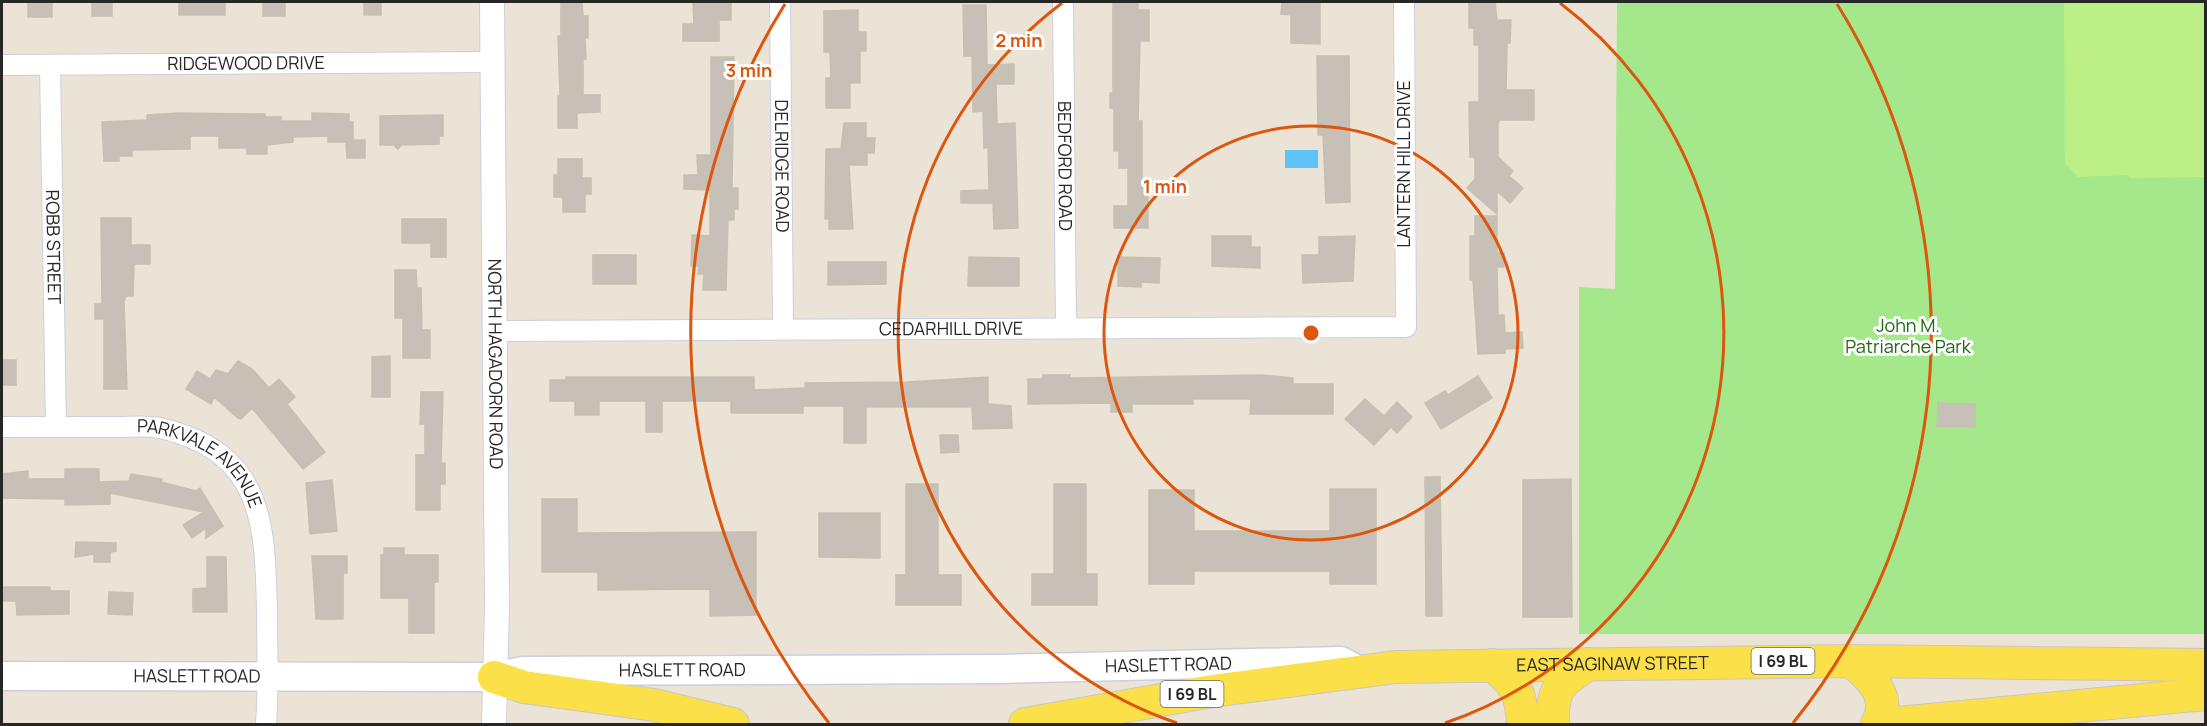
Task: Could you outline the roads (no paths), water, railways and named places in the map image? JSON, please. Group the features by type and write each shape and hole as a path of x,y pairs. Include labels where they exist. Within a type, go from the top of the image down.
{"main road":[{"name":"HASLETT ROAD","path":"2,676 494,677 524,671 987,669 1341,661 1360,671"},
{"path":"1851,661 1868,675 1883,699 1883,713 1877,724"},
{"name":"EAST SAGINAW STREET","path":"1025,724 1212,691 1396,667 1851,661 2205,665"},
{"path":"1553,724 1553,697 1562,681 1589,664"},
{"path":"1492,665 1514,683 1521,701 1523,724"},
{"path":"494,677 524,687 654,705 733,724"},
{"path":"1887,724 2205,694"}],"street":[{"name":"NORTH HAGADORN ROAD","path":"492,2 497,639 494,724"},
{"name":"DELRIDGE ROAD","path":"780,2 783,330"},
{"name":"BEDFORD ROAD","path":"1063,2 1066,328"},
{"name":"LANTERN HILL DRIVE","path":"1404,2 1406,327"},
{"name":"RIDGEWOOD DRIVE","path":"2,65 493,62"},
{"name":"ROBB STREET","path":"50,65 56,427"},
{"name":"CEDARHILL DRIVE","path":"495,331 1406,327"},
{"name":"PARKVALE AVENUE","path":"2,427 158,427 197,439 229,461 247,484 259,510 266,558 268,675 266,724"}],"water":[{"path":"1285,150 1318,150 1318,168 1285,168"}],"park label":[{"name":"John M. Patriarche Park","path":"1908,336"}]}
